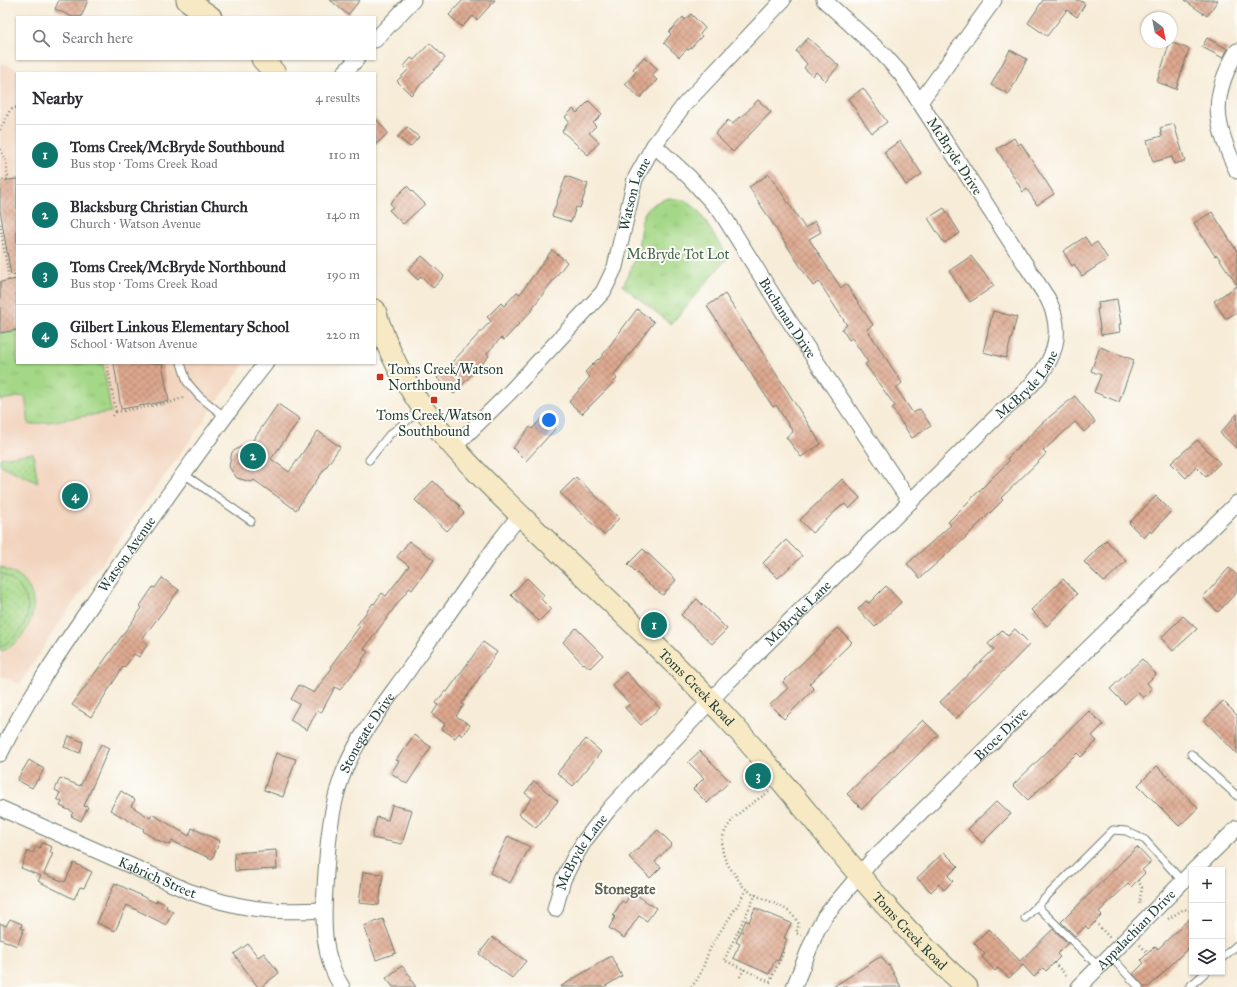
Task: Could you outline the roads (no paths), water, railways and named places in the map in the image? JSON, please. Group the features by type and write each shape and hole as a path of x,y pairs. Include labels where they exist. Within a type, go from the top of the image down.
{"main road":[{"path":"187,0 210,16"},
{"path":"263,60 273,72"},
{"name":"Toms Creek Road","path":"376,314 381,331 397,368 422,409 453,448 711,701 748,742 902,924 967,987"}],"street":[{"path":"376,39 413,0"},
{"name":"Watson Lane","path":"453,448 520,381 606,287 615,267 635,179 654,145 684,105 783,0"},
{"name":"McBryde Drive","path":"824,0 884,55 901,74 1048,299 1054,312 1058,331"},
{"path":"920,102 994,0"},
{"path":"1237,50 1226,72 1217,103 1221,134 1237,171"},
{"path":"345,72 356,60"},
{"name":"Buchanan Drive","path":"654,145 689,177 721,212 788,319 910,502"},
{"name":"McBryde Lane","path":"555,910 563,880 574,858 585,840 610,808 752,658 1032,384 1052,355 1058,331"},
{"name":"Watson Avenue","path":"0,754 31,695 56,657 184,474 265,364"},
{"name":"Broce Drive","path":"794,987 817,930 825,916 873,859 1237,503"},
{"name":"Stonegate Drive","path":"342,987 337,980 327,950 324,933 323,910 326,868 337,789 350,756 363,733 501,539 520,515"},
{"name":"Kabrich Street","path":"0,808 188,891 217,901 239,907 266,910 323,910"},
{"path":"1197,867 1237,828"},
{"name":"Appalachian Drive","path":"1080,987 1187,877"}],"lane":[{"path":"181,364 187,382 199,396 225,417"},
{"path":"369,460 389,435 422,409"},
{"path":"184,474 251,521"},
{"path":"1191,754 1237,796"},
{"path":"1026,918 1113,830 1126,831 1145,840 1187,877"},
{"path":"1038,906 1099,967"},
{"path":"1225,955 1237,945"},
{"path":"1114,952 1139,987"},
{"path":"1189,987 1203,975"}],"place":[{"name":"Toms Creek/Watson Northbound","path":"380,377"},
{"name":"Toms Creek/Watson Southbound","path":"434,400"},
{"name":"Blacksburg Christian Church","path":"253,456"},
{"name":"Gilbert Linkous Elementary School","path":"75,496"},
{"name":"Toms Creek/McBryde Southbound","path":"654,625"},
{"name":"Toms Creek/McBryde Northbound","path":"758,776"}],"district":[{"name":"Stonegate","path":"625,889"}],"park label":[{"name":"McBryde Tot Lot","path":"678,254"}]}
